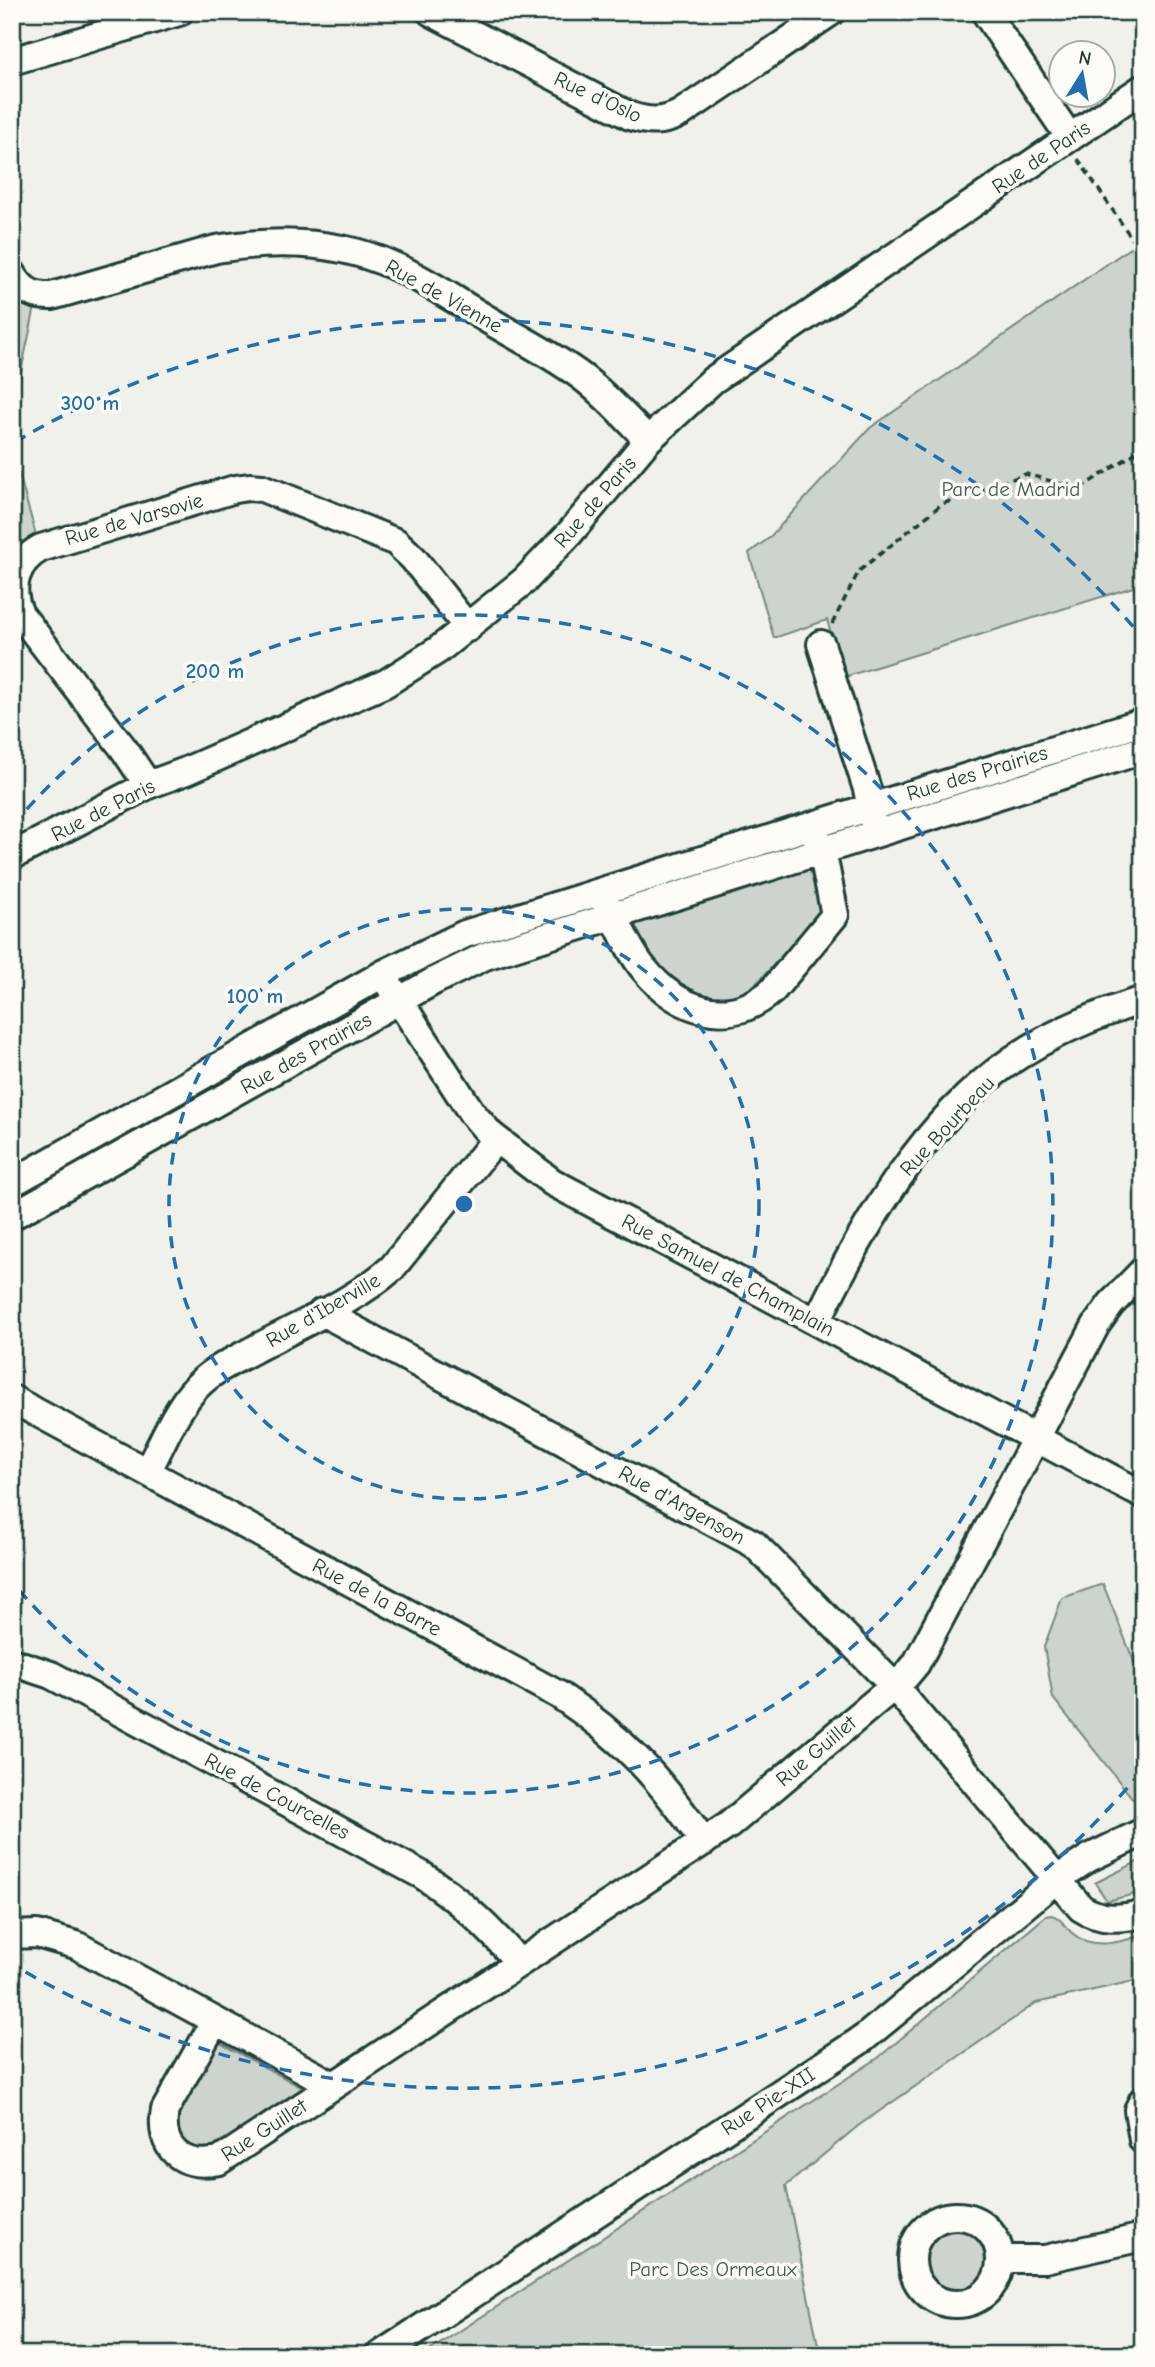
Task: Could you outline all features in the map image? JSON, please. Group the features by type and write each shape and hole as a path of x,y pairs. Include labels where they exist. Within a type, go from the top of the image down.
{"street":[{"path":"12,61 179,12"},
{"name":"Rue d'Oslo","path":"430,12 618,110 653,122 665,121 681,113 831,12"},
{"path":"985,12 1070,138"},
{"name":"Rue de Paris","path":"12,856 148,785 186,771 386,683 438,650 524,582 569,534 648,440 692,398 742,360 1143,88"},
{"name":"Rue de Vienne","path":"12,273 18,283 30,293 52,296 216,248 291,242 343,249 401,269 563,364 601,393 648,440"},
{"name":"Rue de Varsovie","path":"148,785 124,749 20,614 13,596 16,577 25,559 41,548 236,489 262,488 396,542 413,558 468,628"},
{"path":"821,644 867,789 876,833"},
{"name":"Rue des Prairies","path":"12,1183 383,974 465,934 1143,722"},
{"name":"Rue des Prairies","path":"12,1216 465,964 1143,750"},
{"path":"604,891 612,917 644,970 673,995 705,1011 739,1009 761,1000 772,991 835,915 823,855 812,825"},
{"name":"Rue Samuel de Champlain","path":"383,974 464,1104 496,1139 535,1170 571,1193 1143,1495"},
{"name":"Rue Bourbeau","path":"817,1321 868,1222 884,1197 964,1100 1012,1060 1038,1044 1084,1022 1143,1000"},
{"name":"Rue d'Iberville","path":"146,1472 184,1405 202,1382 223,1366 368,1286 392,1268 496,1139"},
{"name":"Rue Guillet","path":"215,2021 165,2110 164,2136 179,2157 192,2163 219,2161 729,1825 894,1686 916,1664 1096,1325 1111,1304 1143,1271"},
{"name":"Rue d'Argenson","path":"322,1312 754,1544 894,1686 1081,1908 1089,1913 1114,1919 1143,1914"},
{"name":"Rue de la Barre","path":"12,1399 569,1702 598,1722 634,1753 663,1784 704,1842"},
{"name":"Rue de Courcelles","path":"12,1662 51,1675 422,1875 445,1890 486,1925 519,1963"},
{"name":"Rue Pie-XII","path":"380,2355 864,2038 1057,1879 1089,1858 1143,1832"},
{"name":"Rue Guillet","path":"12,1935 37,1934 76,1945 333,2085"},
{"path":"1143,2100 1138,2109 1143,2140"},
{"path":"1001,2259 1045,2259 1143,2237"}],"path":[{"path":"1070,138 1073,153 1143,255"},
{"path":"821,644 859,570 942,504 1026,474 1079,489 1143,448"}],"green space":[{"name":"Parc de Madrid","path":"1143,239 1143,584 844,677 827,620 774,638 749,553 769,538 870,428"},
{"path":"12,296 35,307 12,414"},
{"path":"12,449 36,535 25,540 12,552"},
{"path":"808,867 821,902 820,912 755,984 735,996 711,997 681,983 657,963 636,931 633,921"},
{"path":"1103,1584 1143,1684 1143,1802 1137,1804 1053,1698 1044,1647 1062,1598"},
{"path":"1143,1859 1143,1892 1107,1901 1095,1883"},
{"name":"Parc Des Ormeaux","path":"1051,1915 1080,1939 1088,1942 1116,1942 1143,1935 1143,1979 1036,2003 858,2126 786,2186 820,2355 423,2355 878,2058 1046,1916"},
{"path":"218,2042 303,2088 216,2147 200,2152 185,2146 176,2133 177,2117"},
{"path":"950,2229 962,2229 981,2242 986,2259 984,2271 973,2284 962,2289 950,2289 931,2276 926,2265 926,2253 939,2234"}]}
